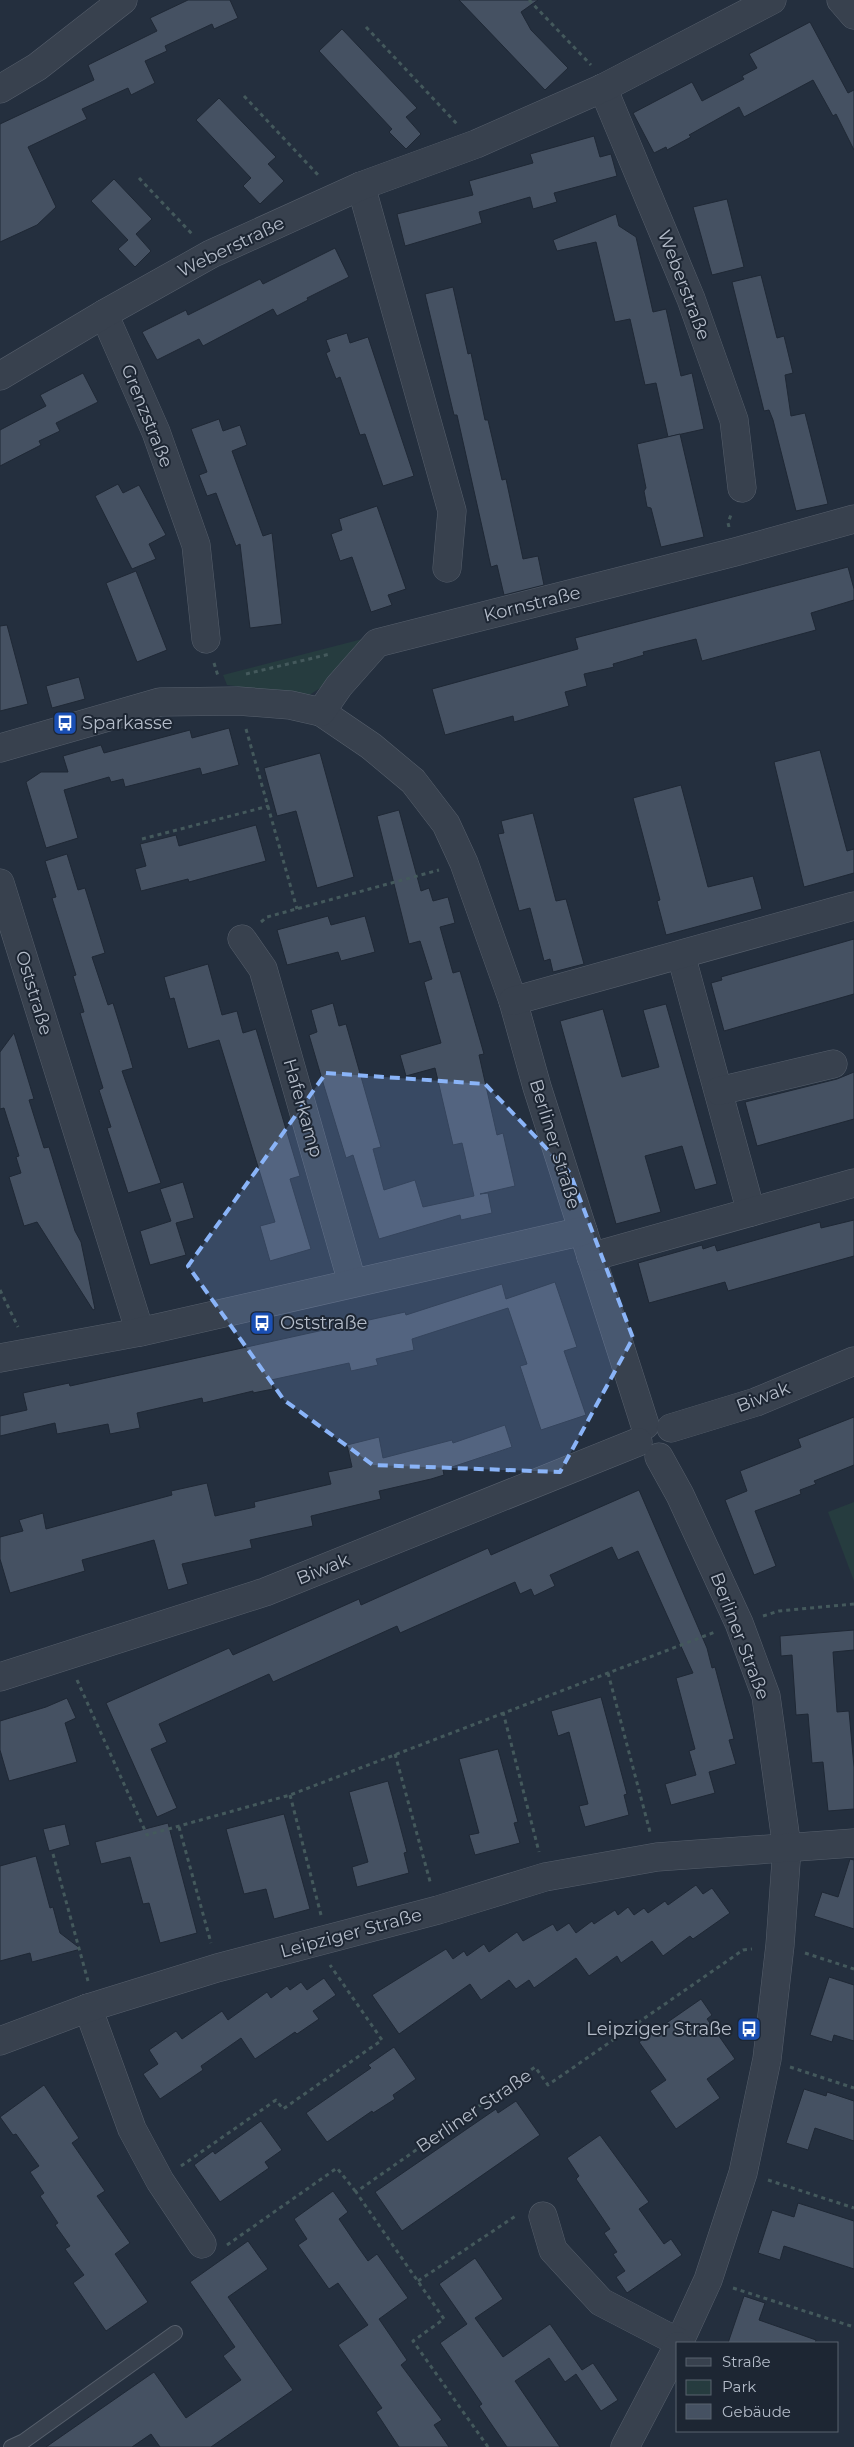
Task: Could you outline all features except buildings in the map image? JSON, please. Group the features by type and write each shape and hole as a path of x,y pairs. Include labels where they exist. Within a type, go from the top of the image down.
{"street":[{"path":"0,89 37,67 122,0"},
{"name":"Weberstraße","path":"104,314 211,254 349,191 476,144 603,88 772,0"},
{"path":"841,0 854,15"},
{"name":"Weberstraße","path":"603,88 691,299 734,420 742,488"},
{"path":"349,191 452,510 447,568"},
{"path":"0,376 104,314"},
{"name":"Grenzstraße","path":"104,314 156,432 196,545 206,639"},
{"name":"Kornstraße","path":"377,643 735,552 854,519"},
{"path":"0,748 160,702 238,688 290,705 321,712 339,686 377,643"},
{"name":"Berliner Straße","path":"321,712 371,746 413,781 446,824 464,863 513,1001 591,1257 653,1438 738,1623 766,1696 787,1848 780,1945 768,2059 744,2173 708,2280 680,2342"},
{"name":"Oststraße","path":"0,883 140,1332"},
{"path":"513,1001 681,956 854,906"},
{"name":"Haferkamp","path":"242,940 263,969 352,1282"},
{"path":"681,956 751,1212"},
{"path":"719,1091 833,1064"},
{"path":"591,1257 854,1183"},
{"path":"0,1358 140,1332 352,1282 583,1231"},
{"name":"Biwak","path":"0,1677 265,1592 653,1438 756,1402 854,1361"},
{"name":"Leipziger Straße","path":"0,2041 88,2008 217,1968 438,1910 545,1877 657,1857 854,1843"},
{"path":"88,2008 132,2129 160,2180 202,2244"},
{"path":"543,2216 553,2250 601,2302 676,2342"},
{"name":"Berliner Straße","path":"625,2447 676,2350"}],"lane":[{"path":"11,2447 24,2441 175,2332"},
{"path":"0,2442 7,2447"}],"path":[{"path":"529,0 594,68 603,88"},
{"path":"366,27 476,144"},
{"path":"244,96 349,191"},
{"path":"139,178 211,254"},
{"path":"735,552 728,522 742,488"},
{"path":"206,639 219,680 238,688 377,643"},
{"path":"238,688 297,909"},
{"path":"142,839 269,806"},
{"path":"242,940 266,917 464,863"},
{"path":"0,1290 31,1352"},
{"path":"66,1657 147,1835 290,1795 738,1623 779,1611 854,1604"},
{"path":"608,1672 657,1857"},
{"path":"503,1712 545,1877"},
{"path":"396,1754 438,1910"},
{"path":"160,2180 276,2100 283,2108 382,2040 329,1964 328,1940 290,1795"},
{"path":"180,1827 217,1968"},
{"path":"53,1854 88,1979 88,2008"},
{"path":"780,1945 854,1969"},
{"name":"Berliner Straße","path":"356,2192 536,2067 548,2086 743,1950 780,1945"},
{"path":"768,2059 854,2088"},
{"path":"202,2244 226,2246 338,2168 444,2319 413,2341 488,2447"},
{"path":"744,2173 854,2208"},
{"path":"418,2281 525,2210 543,2216"},
{"path":"708,2280 854,2327"}],"highlighted area":[{"path":"326,1073 485,1084 570,1173 633,1338 560,1472 373,1465 284,1400 188,1266"}],"green space":[{"path":"378,635 323,686 308,696 227,685 223,675"},
{"path":"854,1502 854,1581 828,1512"}],"place":[{"name":"Sparkasse","path":"65,723"},
{"name":"Oststraße","path":"262,1323"},
{"name":"Leipziger Straße","path":"749,2029"}]}
